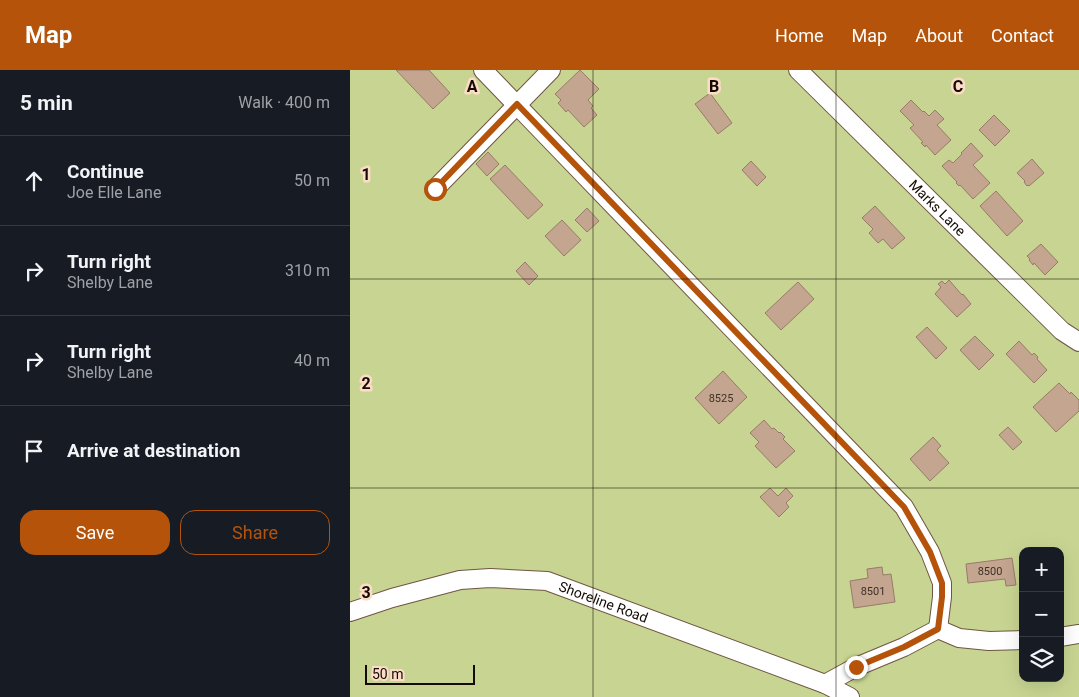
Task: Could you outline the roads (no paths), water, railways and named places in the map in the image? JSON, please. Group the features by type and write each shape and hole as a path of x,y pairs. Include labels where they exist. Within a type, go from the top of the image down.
{"street":[{"path":"483,70 904,507 930,552 942,583 938,629"},
{"path":"435,189 551,70"},
{"name":"Marks Lane","path":"798,70 1062,331 1079,342"},
{"name":"Shoreline Road","path":"350,612 392,598 460,580 490,578 547,581 825,684 850,697"},
{"path":"938,629 959,638 989,641 1019,640"},
{"path":"825,684 856,667 904,647 938,629"},
{"path":"1064,636 1079,634"}]}
